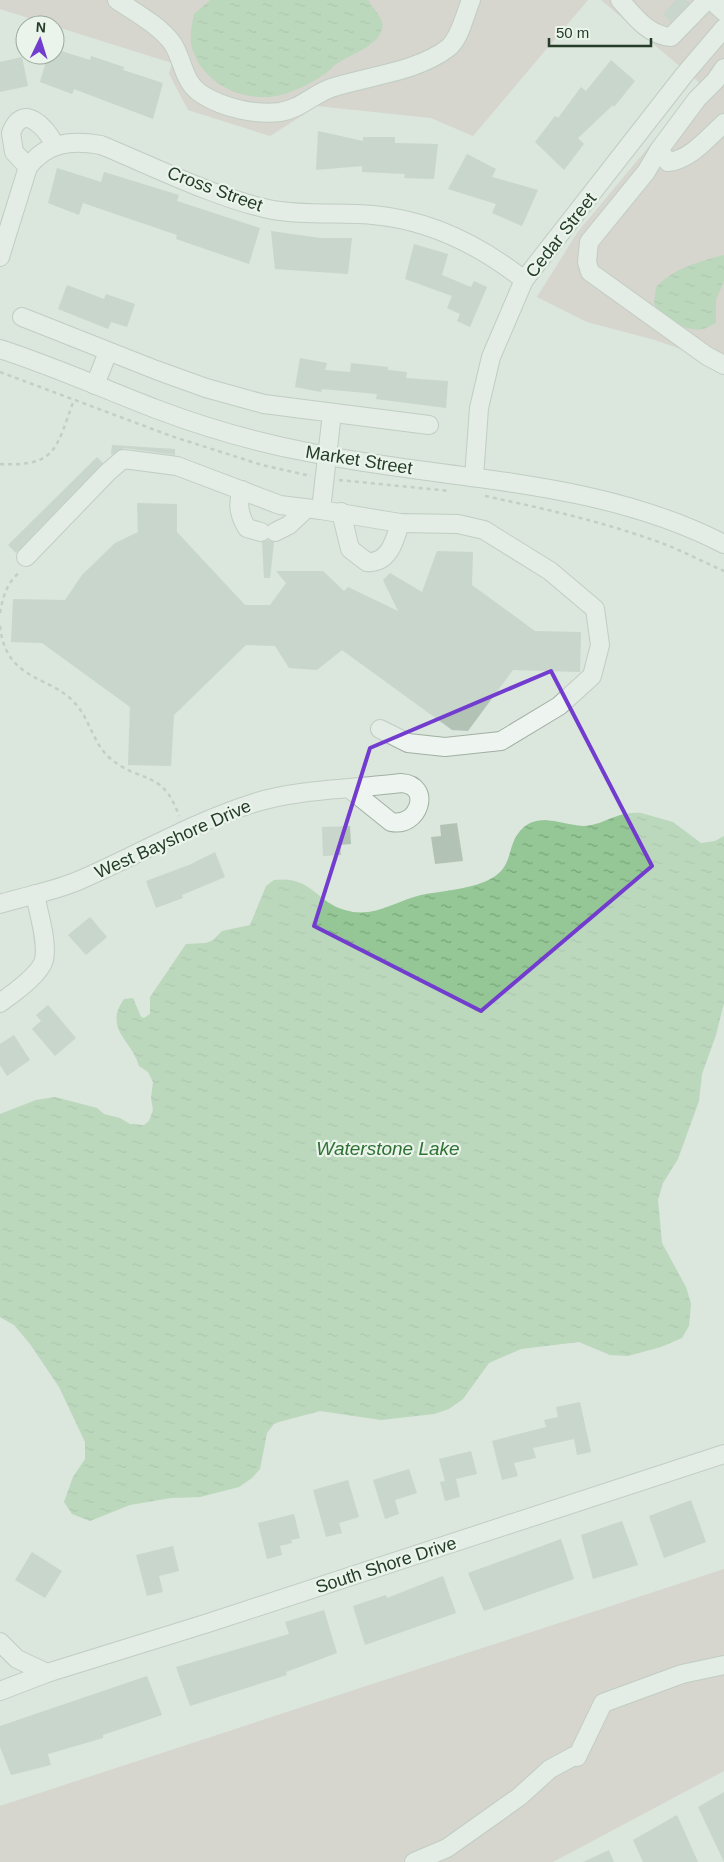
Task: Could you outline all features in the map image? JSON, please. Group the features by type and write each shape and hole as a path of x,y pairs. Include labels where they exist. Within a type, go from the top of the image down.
{"street":[{"path":"117,0 165,34 174,46 187,80 201,94 220,104 247,110 278,112 299,107 318,93 332,88 394,72 438,55 451,46 471,0"},
{"path":"620,0 646,28 658,36 671,37 706,0"},
{"path":"711,0 724,12"},
{"name":"Cedar Street","path":"474,477 479,408 491,357 524,280 684,75 724,28"},
{"path":"724,68 715,81 696,99 659,150 646,172 589,242 587,262 590,272 707,356 724,365"},
{"path":"28,167 14,152 11,133 18,122 26,118 33,119 46,129 55,145"},
{"path":"659,150 668,162 675,161 695,149 724,123"},
{"name":"Cross Street","path":"0,257 28,167 37,155 55,145 78,141 101,145 238,201 290,212 372,215 404,219 432,227 466,242 504,264 524,280"},
{"path":"22,317 108,352 206,388 264,404 429,425"},
{"name":"Market Street","path":"0,349 158,410 238,436 327,456 474,477 603,499 659,516 724,544"},
{"path":"95,385 108,352"},
{"path":"242,490 238,500 241,517 247,528 268,532 289,525 313,510 327,456 332,412"},
{"path":"26,557 108,472 123,459 177,466 280,505 341,512 400,523 458,524 484,530 550,571 595,609 600,645 592,676 559,706 501,742 445,747 408,743 380,729"},
{"path":"341,512 350,549 367,562 381,560 386,555 394,541 400,523"},
{"name":"West Bayshore Drive","path":"0,904 79,880 129,855 256,802 312,792 350,789"},
{"path":"0,1004 38,970 44,960 43,936 35,894"},
{"name":"South Shore Drive","path":"0,1691 47,1673 226,1617 724,1454"},
{"path":"0,1642 17,1659 47,1673"},
{"path":"414,1862 447,1848 518,1796 550,1769 574,1756 577,1757 603,1704 682,1674 724,1664"}],"path":[{"path":"0,464 25,465 40,461 50,453 74,400"},
{"path":"0,613 4,592 14,576 27,566 26,557"},
{"path":"0,626 6,647 15,663 26,673 70,699 80,708 93,736 108,757 121,767 160,783 172,799 184,832"}],"highlighted area":[{"path":"551,671 652,866 481,1011 314,926 370,748"}],"shaded area":[{"path":"0,0 588,0 473,136 431,118 317,106 270,136 188,110 169,74 172,63 65,29 65,15 19,15 0,9"},
{"path":"601,0 724,0 724,364 655,340 587,322 537,297 577,233 701,84"},
{"path":"724,1569 724,1771 553,1862 0,1862 0,1806"}],"water":[{"path":"210,0 368,0 382,22 382,29 370,45 336,64 325,74 310,83 285,94 257,97 229,89 217,82 206,73 198,61 192,48 191,40 194,14"},
{"path":"724,255 724,281 716,300 716,323 704,329 688,328 663,314 654,304 656,287 663,280 679,270 696,263"},
{"name":"Waterstone Lake","path":"641,813 673,822 701,843 715,841 724,836 724,1003 716,1035 702,1074 699,1101 678,1159 663,1183 658,1200 662,1243 686,1287 691,1304 689,1326 682,1338 661,1347 628,1356 610,1355 579,1342 521,1349 489,1363 463,1399 449,1409 434,1414 381,1420 320,1411 274,1424 267,1433 260,1469 252,1478 239,1487 200,1497 171,1498 130,1505 90,1521 72,1514 64,1502 73,1477 85,1459 85,1442 59,1387 30,1344 14,1325 0,1317 0,1114 36,1100 55,1097 97,1108 104,1114 120,1118 130,1124 144,1125 149,1121 153,1110 151,1098 153,1082 148,1072 139,1066 121,1034 116,1018 118,1009 124,999 133,998 141,1017 144,1018 150,1014 150,997 186,944 206,943 213,940 222,931 250,925 266,886 274,880 297,881 335,906 345,910 355,912 374,911 421,895 461,889 495,877 506,864 518,834 531,823 545,820 583,826 597,824 624,814"}],"building":[{"path":"676,0 686,0 690,3 671,22 663,14"},
{"path":"65,52 90,60 91,56 124,67 123,70 163,83 153,119 74,89 72,94 40,82 45,65 65,65"},
{"path":"15,59 15,65 24,65 28,86 0,92 0,62"},
{"path":"611,60 635,81 614,107 613,105 578,138 584,144 564,170 535,142 555,116 558,118 581,87 586,91"},
{"path":"318,131 363,141 363,137 395,137 395,143 438,144 434,179 404,178 405,174 362,172 362,166 316,170"},
{"path":"467,154 496,169 492,177 538,190 522,226 492,213 496,204 448,189"},
{"path":"57,168 101,182 104,172 179,195 177,201 260,228 249,264 176,239 177,235 83,203 79,215 48,203"},
{"path":"271,231 320,238 352,238 348,274 275,269"},
{"path":"414,244 448,254 442,275 471,287 474,281 487,287 470,327 457,321 460,314 447,308 452,296 405,279"},
{"path":"67,285 104,299 106,294 135,304 127,327 111,322 108,329 58,309"},
{"path":"300,358 327,363 325,370 350,372 351,363 388,367 388,370 407,372 406,378 448,381 446,408 376,399 377,394 322,389 321,392 295,387"},
{"path":"112,445 175,449 175,455 124,448 111,455"},
{"path":"97,457 103,463 16,553 8,545"},
{"path":"137,503 177,504 177,532 245,605 270,605 286,583 276,571 323,571 344,591 348,587 398,611 383,580 390,573 422,592 437,551 473,552 472,585 535,631 581,632 580,672 513,670 468,731 452,730 342,650 317,670 289,668 275,646 246,645 174,715 171,766 128,765 130,707 42,643 11,642 13,599 65,600 82,575 115,543 138,532"},
{"path":"268,540 274,542 270,578 264,578 262,542"},
{"path":"457,823 463,861 435,864 431,837 441,836 440,825"},
{"path":"350,826 351,844 340,845 341,855 323,856 322,827"},
{"path":"215,852 225,877 182,895 183,898 156,908 146,881 189,865"},
{"path":"90,917 107,937 86,955 68,935"},
{"path":"48,1005 76,1038 55,1056 32,1029 41,1021 36,1015"},
{"path":"14,1035 30,1060 7,1076 0,1065 0,1044"},
{"path":"580,1402 591,1452 577,1455 574,1439 533,1448 536,1458 514,1463 518,1476 502,1480 492,1441 546,1427 544,1420 558,1417 556,1407"},
{"path":"471,1451 477,1474 456,1479 460,1497 445,1501 440,1482 445,1481 439,1459"},
{"path":"409,1469 417,1493 395,1500 399,1514 385,1519 373,1480"},
{"path":"348,1480 359,1517 339,1523 342,1533 326,1537 313,1490"},
{"path":"691,1500 706,1542 664,1558 649,1516"},
{"path":"294,1514 300,1538 291,1540 292,1543 280,1546 282,1555 267,1559 258,1523"},
{"path":"622,1521 638,1565 593,1579 581,1535"},
{"path":"561,1539 574,1579 484,1611 468,1573"},
{"path":"173,1546 179,1571 159,1576 163,1592 147,1596 136,1555"},
{"path":"32,1552 62,1571 45,1598 15,1580"},
{"path":"443,1576 456,1613 365,1645 353,1606 386,1595 387,1598"},
{"path":"324,1610 337,1653 286,1672 287,1675 190,1706 176,1667 289,1634 285,1622"},
{"path":"147,1676 162,1715 103,1735 103,1738 48,1754 51,1765 11,1775 0,1747 0,1726"},
{"path":"724,1792 724,1862 698,1807"},
{"path":"677,1815 698,1862 643,1862 633,1840"},
{"path":"609,1850 614,1862 583,1862"}]}
